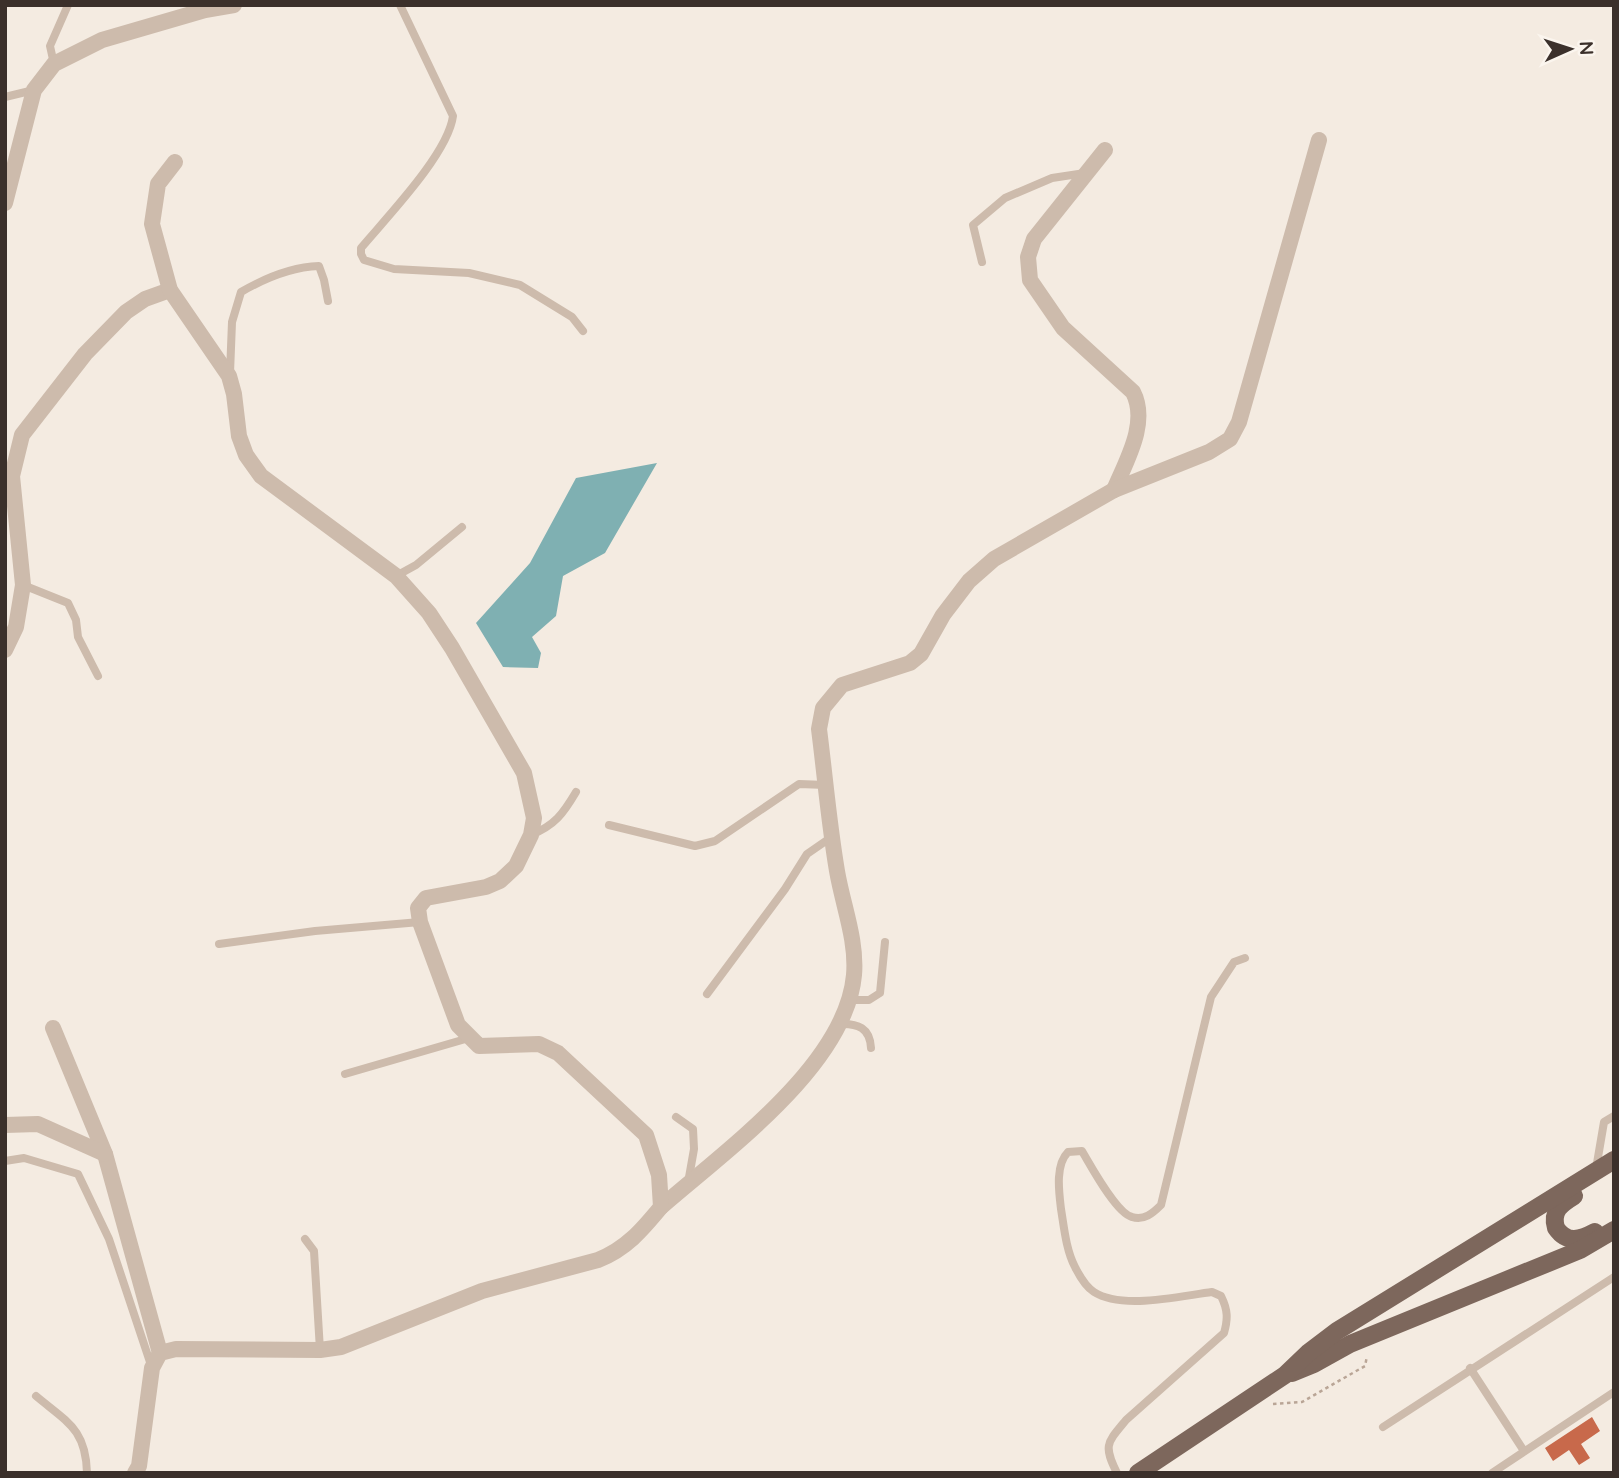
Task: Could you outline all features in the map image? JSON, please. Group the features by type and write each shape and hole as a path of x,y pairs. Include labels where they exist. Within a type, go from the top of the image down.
{"main road":[{"path":"1614,1160 1605,1172 1557,1208 1554,1222 1563,1236 1578,1240 1614,1221"},
{"path":"1138,1473 1285,1375 1337,1331 1605,1172"},
{"path":"1285,1375 1314,1364 1371,1335 1580,1250 1614,1230"}],"street":[{"path":"5,203 34,90 54,64 102,40 205,10 234,5"},
{"path":"160,1353 176,1349 320,1350 348,1344 482,1291 598,1261 634,1240 661,1207 788,1096 814,1065 839,1024 854,978 855,956 837,871 819,729 823,708 842,685 910,663 921,654 943,615 969,581 994,559 1114,490 1209,452 1230,439 1238,422 1319,140"},
{"path":"1105,150 1034,239 1028,257 1030,280 1063,328 1133,392 1139,403 1137,434 1114,490"},
{"path":"175,162 158,184 152,224 170,290 229,376 239,436 246,455 261,475 396,576 429,613 453,648 524,773 534,818 531,835 516,866 500,881 486,887 426,898 418,908 420,922 458,1025 479,1046 539,1044 558,1053 646,1135 659,1175 661,1207"},
{"path":"5,650 16,627 23,585 12,476 22,435 85,354 126,312 145,299 170,290"},
{"path":"53,1028 106,1154 160,1353 152,1368 139,1466 135,1473"},
{"path":"5,1125 38,1124 106,1154"}],"lane":[{"path":"54,64 50,46 68,5"},
{"path":"400,5 453,116 451,126 428,166 361,248 364,260 394,270 469,274 520,285 572,317 583,331"},
{"path":"5,97 34,90"},
{"path":"982,262 972,225 1005,198 1052,178 1087,172"},
{"path":"229,376 233,345 232,322 241,292 258,282 298,267 318,266 328,302"},
{"path":"396,576 416,565 461,527"},
{"path":"23,585 68,603 78,637 99,676"},
{"path":"609,825 695,846 715,841 799,784 826,785"},
{"path":"531,835 549,828 565,811 576,792"},
{"path":"707,994 785,889 807,853 833,836"},
{"path":"219,944 315,931 420,922"},
{"path":"849,1000 869,1000 880,993 885,942"},
{"path":"1117,1473 1107,1453 1113,1436 1126,1420 1224,1333 1228,1320 1226,1307 1221,1296 1212,1293 1132,1301 1111,1299 1093,1292 1073,1265 1065,1232 1059,1197 1063,1157 1068,1152 1082,1151 1119,1208 1132,1217 1148,1217 1161,1205 1211,997 1234,962 1245,958"},
{"path":"839,1024 854,1023 865,1030 870,1037 871,1048"},
{"path":"345,1074 469,1038"},
{"path":"1605,1172 1604,1122 1614,1116"},
{"path":"676,1117 693,1129 694,1149 688,1183"},
{"path":"5,1161 24,1158 78,1174 109,1239 152,1368"},
{"path":"305,1239 314,1251 320,1350"},
{"path":"1383,1427 1470,1368 1613,1279"},
{"path":"1470,1368 1524,1451"},
{"path":"1492,1473 1614,1392"},
{"path":"36,1396 77,1430 86,1453 87,1473"}],"path":[{"path":"1270,1404 1303,1402 1365,1366 1371,1335"}],"water":[{"path":"657,463 605,553 563,576 556,616 532,637 541,653 538,668 503,667 476,623 530,563 576,478"}],"building":[{"path":"1592,1417 1600,1431 1581,1444 1590,1458 1579,1465 1569,1450 1553,1461 1545,1448"}]}
